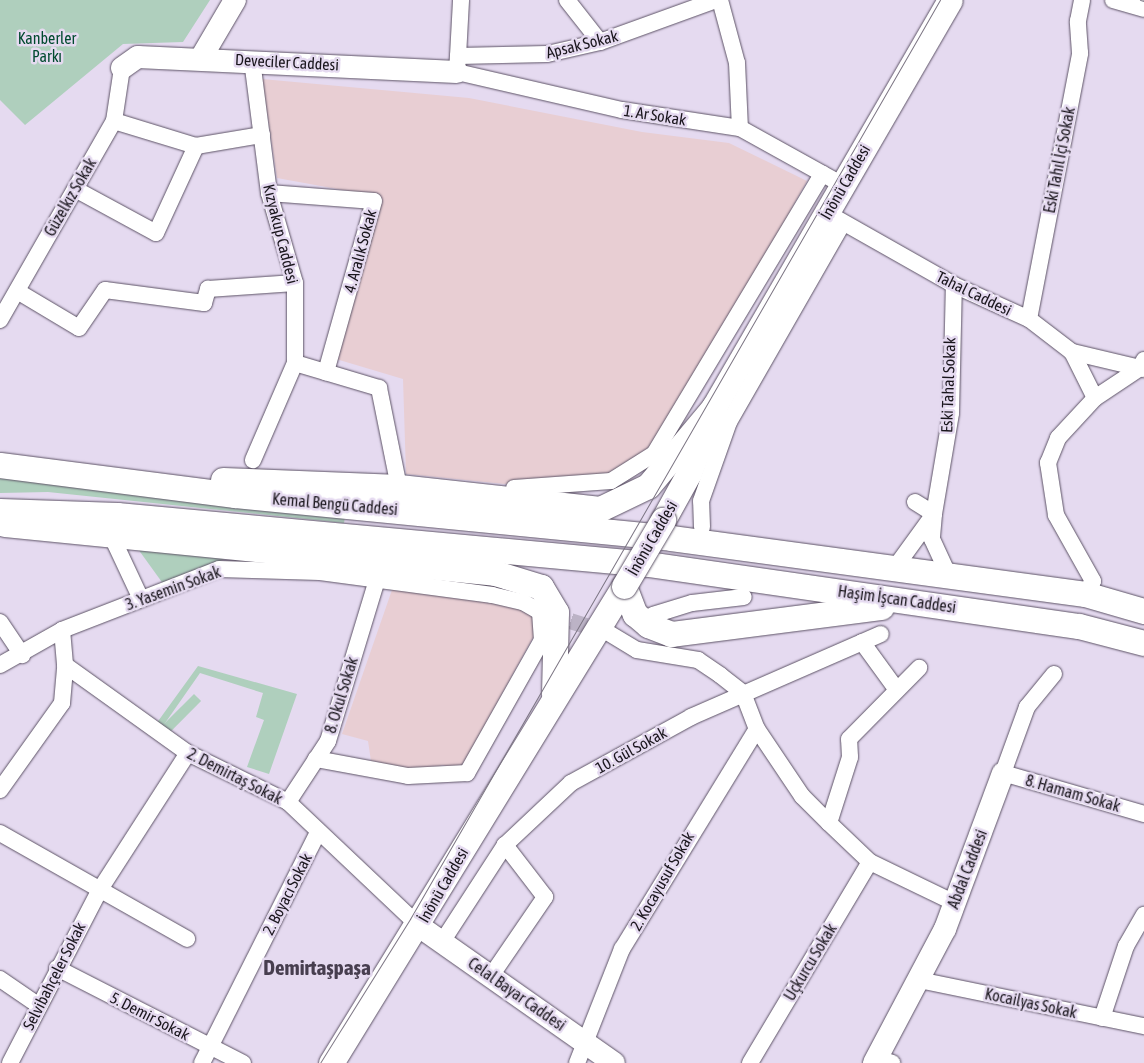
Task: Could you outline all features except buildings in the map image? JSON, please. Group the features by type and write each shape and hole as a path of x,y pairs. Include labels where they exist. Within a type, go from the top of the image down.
{"main road":[{"path":"201,58 235,0"},
{"name":"İnönü Caddesi","path":"331,1063 419,926 554,694 624,586 667,529 714,407 835,218 832,179 938,12 950,0"},
{"name":"Deveciler Caddesi","path":"122,68 138,56 457,64"},
{"path":"118,481 264,480 398,482 600,509 648,486 714,407"},
{"name":"Kemal Bengü Caddesi","path":"0,464 118,481 667,529"},
{"name":"Kemal Bengü Caddesi","path":"0,511 117,514 648,564"},
{"path":"0,523 112,537 495,573 542,587 556,612 554,694"},
{"name":"Haşim İşcan Caddesi","path":"667,529 894,569 1085,594 1144,611"},
{"name":"Haşim İşcan Caddesi","path":"648,564 1079,626 1144,643"},
{"path":"624,586 635,614 648,625 671,634 830,611 953,608"},
{"name":"Abdal Caddesi","path":"881,1061 955,903 1003,773"},
{"name":"Celal Bayar Caddesi","path":"419,926 614,1063"}],"street":[{"path":"457,64 461,0"},
{"path":"567,0 600,42"},
{"name":"Apsak Sokak","path":"457,64 547,54 600,42 716,0"},
{"path":"720,0 737,63 740,128"},
{"name":"Eski Tahıl İçi Sokak","path":"1029,319 1080,53 1078,21 1082,0"},
{"path":"1113,0 1144,9"},
{"name":"Kızyakup Caddesi","path":"252,60 269,193 295,284 295,363 253,460"},
{"name":"1. Ar Sokak","path":"457,64 622,110 740,128 832,179"},
{"name":"Güzelkız Sokak","path":"0,320 114,121 122,68"},
{"path":"114,121 196,146 262,135"},
{"path":"75,189 156,233 196,146"},
{"path":"295,363 379,388 398,482 536,490 566,488 611,481 657,455 832,179"},
{"name":"4. Aralık Sokak","path":"269,193 374,201 326,372"},
{"path":"702,527 701,501 706,473 729,422 835,218"},
{"name":"Tahal Caddesi","path":"835,218 954,285 1029,319 1072,352 1095,398"},
{"path":"17,291 79,328 104,290 204,303 208,289 295,284"},
{"name":"Eski Tahal Sokak","path":"949,576 932,539 934,514 951,413 954,285"},
{"path":"1072,352 1143,366"},
{"path":"1085,594 1093,582 1056,516 1048,464 1058,438 1095,398 1143,366"},
{"path":"915,502 934,514"},
{"name":"Eski Tahal Sokak","path":"894,569 934,514"},
{"path":"112,537 141,598"},
{"name":"3. Yasemin Sokak","path":"0,666 22,655 62,630 219,568 320,572 492,596 523,602 542,613 542,640 467,774 408,776 316,758"},
{"name":"8. Okul Sokak","path":"288,802 328,741 377,580"},
{"path":"653,615 692,603 744,597"},
{"path":"0,622 22,655"},
{"path":"0,790 62,703 65,665 62,630"},
{"path":"624,644 638,631"},
{"path":"607,632 624,644 666,657 698,660 743,693 757,729 802,796 829,824 870,862 955,903"},
{"name":"10. Gül Sokak","path":"442,942 506,845 571,784 743,693 881,634"},
{"path":"862,642 897,690"},
{"name":"2. Demirtaş Sokak","path":"65,665 188,753 288,802 419,926"},
{"path":"829,824 850,757 849,739 919,668"},
{"name":"Abdal Caddesi","path":"1003,773 1028,707 1054,674"},
{"name":"2. Kocayusuf Sokak","path":"576,1063 587,1043 622,949 757,729"},
{"name":"Selvibahçeler Sokak","path":"10,1063 57,968 99,891 188,753"},
{"name":"8. Hamam Sokak","path":"1003,773 1144,814"},
{"name":"2. Boyacı Sokak","path":"202,1063 318,832"},
{"path":"0,833 99,891 187,939"},
{"path":"491,976 545,896 506,845"},
{"name":"Uçkurcu Sokak","path":"750,1063 870,862"},
{"path":"1102,1018 1126,946 1144,915"},
{"name":"5. Demir Sokak","path":"57,968 243,1063"},
{"path":"0,979 38,1005"},
{"name":"Kocailyas Sokak","path":"919,980 1144,1026"}],"shaded area":[{"path":"262,79 469,98 642,132 729,143 807,181 679,411 650,451 615,478 536,487 406,474 403,379 336,359 381,197 277,178"},
{"path":"393,587 521,606 540,625 460,770 442,765 434,774 371,761 368,741 342,734"}],"green space":[{"name":"Kanberler Parkı","path":"0,0 210,0 183,42 123,44 25,125 0,100"},
{"path":"0,476 345,517 344,523 48,492 0,493"},
{"path":"138,549 227,558 164,585"},
{"path":"198,666 297,694 269,774 247,767 264,720 256,717 263,693 200,673 163,726 156,724"},
{"path":"194,694 201,701 169,733 162,726"}],"tunnel":[{"path":"548,614 605,632"}],"tram line":[{"path":"320,1063 410,919 940,0"},
{"path":"1140,0 1144,1"}],"district":[{"name":"Demirtaşpaşa","path":"317,967"}]}
